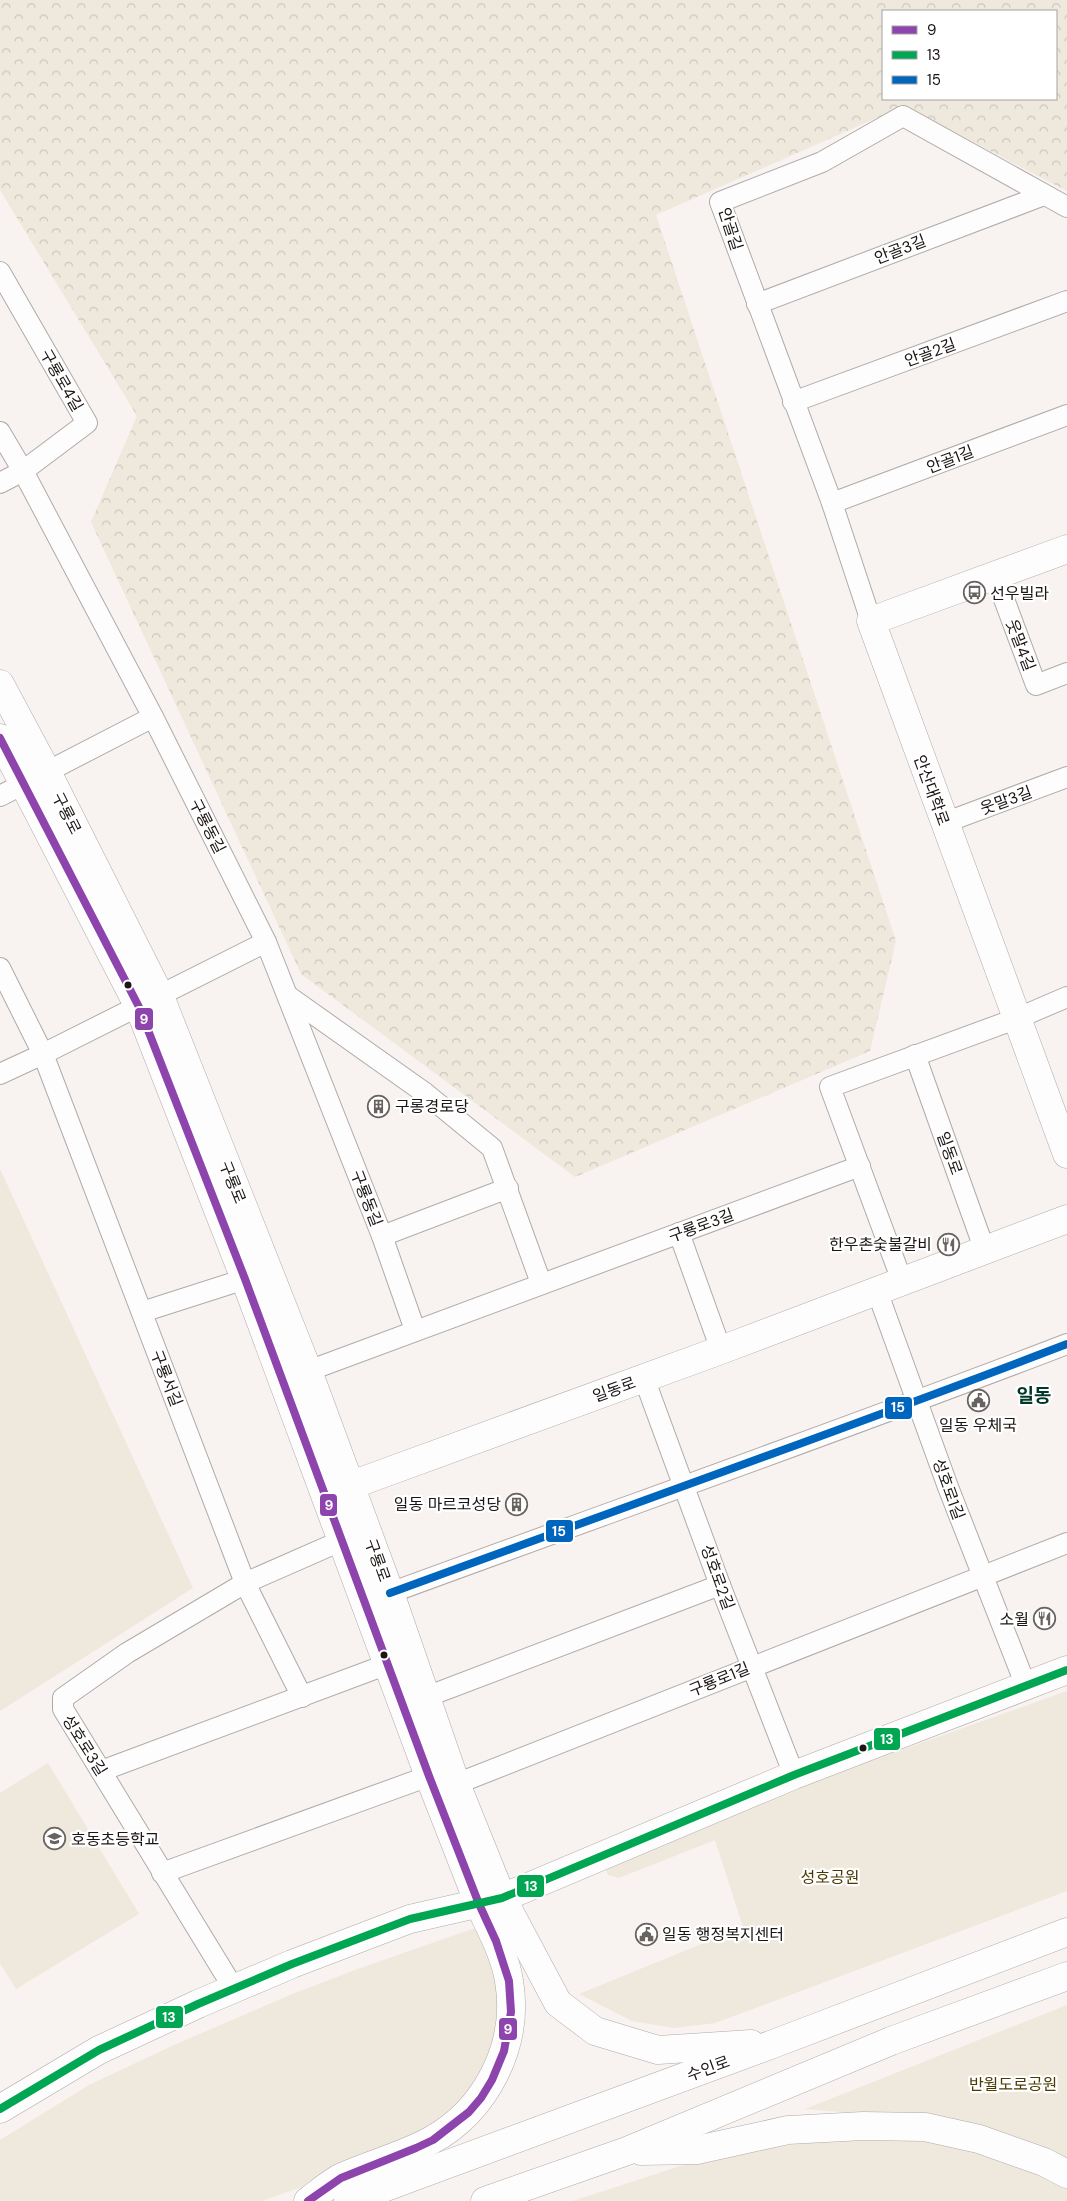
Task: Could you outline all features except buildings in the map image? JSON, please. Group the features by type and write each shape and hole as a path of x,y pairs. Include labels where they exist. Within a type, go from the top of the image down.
{"main road":[{"path":"871,621 1067,548"},
{"name":"안산대학로","path":"871,621 1067,1154"},
{"name":"구룡로","path":"0,684 36,778 149,1000 308,1370 390,1593 456,1784 491,1901"},
{"name":"구룡로","path":"0,738 36,778"},
{"name":"구룡로","path":"149,1000 244,1279 343,1540 429,1776 491,1901"},
{"name":"일동로","path":"325,1494 721,1350 985,1251 1067,1218"},
{"path":"0,2109 99,2050 292,1964 410,1919 491,1901 794,1775 1067,1670"},
{"path":"491,1901 558,2004 595,2031 658,2050 708,2045 773,2044"},
{"path":"308,2201 341,2178 433,2140 469,2112 481,2098 492,2080 504,2051 511,2012 510,1981 496,1941 491,1901"},
{"name":"수인로","path":"348,2201 773,2044 1067,1932"},
{"path":"485,2201 627,2151 891,2042 1067,1976"},
{"path":"627,2151 697,2150 788,2130 863,2126 925,2127 979,2139 1044,2162 1067,2174"}],"street":[{"name":"안골길","path":"871,621 832,503 720,202 822,162 903,116 1067,207"},
{"name":"안골3길","path":"757,304 1044,195"},
{"name":"구룡로4길","path":"0,272 87,422 23,471 0,483"},
{"name":"안골2길","path":"793,402 1067,301"},
{"name":"안골1길","path":"832,503 1067,415"},
{"name":"구룡동길","path":"0,432 23,471 153,717 266,942 382,1236 415,1330"},
{"name":"웃말4길","path":"995,575 1036,685 1067,673"},
{"path":"0,796 153,717"},
{"name":"웃말3길","path":"944,823 1067,777"},
{"path":"0,1074 266,942"},
{"name":"구룡서길","path":"0,968 43,1054 244,1583 302,1697"},
{"path":"288,996 425,1094 492,1148 541,1283"},
{"path":"902,1281 830,1087 1018,1018 1067,997"},
{"name":"일동로","path":"915,1055 985,1251"},
{"name":"구룡로3길","path":"308,1370 860,1166"},
{"name":"구룡동길","path":"382,1236 508,1188"},
{"path":"679,1233 721,1350"},
{"path":"142,1312 244,1279"},
{"name":"성호로1길","path":"877,1291 982,1576 1026,1686"},
{"path":"390,1593 684,1484 917,1402 1067,1344"},
{"name":"성호로2길","path":"644,1378 720,1585 794,1775"},
{"name":"성호로3길","path":"234,1989 63,1709 63,1698 128,1653 244,1583 343,1540"},
{"path":"982,1576 1067,1544"},
{"name":"구룡로1길","path":"456,1784 982,1576"},
{"path":"426,1697 720,1585"},
{"path":"101,1771 388,1664"},
{"path":"162,1873 429,1776"}],"green space":[{"path":"0,0 1067,0 1067,191 904,106 656,215 896,941 870,1051 575,1177 301,974 91,522 137,416 0,190"},
{"path":"0,1169 193,1588 0,1711"},
{"name":"성호공원","path":"1067,1691 1067,1891 715,2023 674,2028 632,2021 579,1994 743,1927 715,1840 619,1878 608,1875 601,1857"},
{"path":"48,1763 139,1914 16,1989 0,1963 0,1793"},
{"path":"472,1929 488,1929 502,1962 498,2051 466,2107 335,2175 262,2201 0,2201 0,2140 89,2085 174,2045 290,1995"},
{"name":"반월도로공원","path":"1067,2005 1067,2160 959,2122 805,2109"},
{"path":"868,2133 982,2146 1067,2182 1067,2201 573,2201 702,2159"}],"transit line":[{"name":"9","path":"0,738 139,1007 245,1279 429,1776 479,1904 496,1941 509,1981 511,2012 504,2051 492,2080 481,2098 469,2112 433,2140 341,2178 308,2201"},
{"name":"15","path":"390,1593 814,1439 1067,1344"},
{"name":"13","path":"0,2109 99,2050 198,2004 292,1964 410,1919 502,1898 794,1775 1067,1670"}],"place":[{"name":"선우빌라","path":"974,593"},
{"name":"구롱경로당","path":"379,1106"},
{"name":"한우촌숯불갈비","path":"948,1244"},
{"name":"일동 우체국","path":"978,1401"},
{"name":"일동 마르코성당","path":"517,1504"},
{"name":"소월","path":"1045,1619"},
{"name":"호동초등학교","path":"55,1839"},
{"name":"일동 행정복지센터","path":"646,1934"}],"district":[{"name":"일동","path":"1034,1395"}]}
